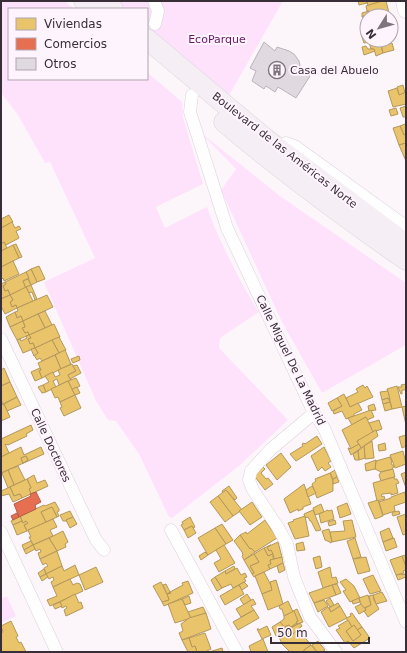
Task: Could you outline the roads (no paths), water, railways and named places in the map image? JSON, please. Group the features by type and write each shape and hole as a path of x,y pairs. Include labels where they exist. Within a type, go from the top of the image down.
{"main road":[{"path":"84,1 92,8"},
{"path":"104,1 112,8"},
{"name":"Boulevard de las Américas Norte","path":"151,31 266,139 406,244"},
{"name":"Boulevard de las Américas Norte","path":"148,57 266,158 324,202 406,260"}],"street":[{"path":"151,31 158,11 154,1"},
{"path":"404,1 406,10"},
{"name":"Calle Miguel De La Madrid","path":"192,95 190,112 227,228 314,414 324,428 406,622"},
{"path":"266,139 281,142 294,148 406,229"},
{"name":"Calle Doctores","path":"1,339 96,540 104,550"},
{"path":"314,414 270,450 250,471 249,480 253,490 278,526 287,544 294,577 310,617 336,652"},
{"path":"171,530 237,652"},
{"path":"1,532 57,652"}],"place":[{"name":"Casa del Abuelo","path":"277,70"}],"park label":[{"name":"EcoParque","path":"217,39"}]}
